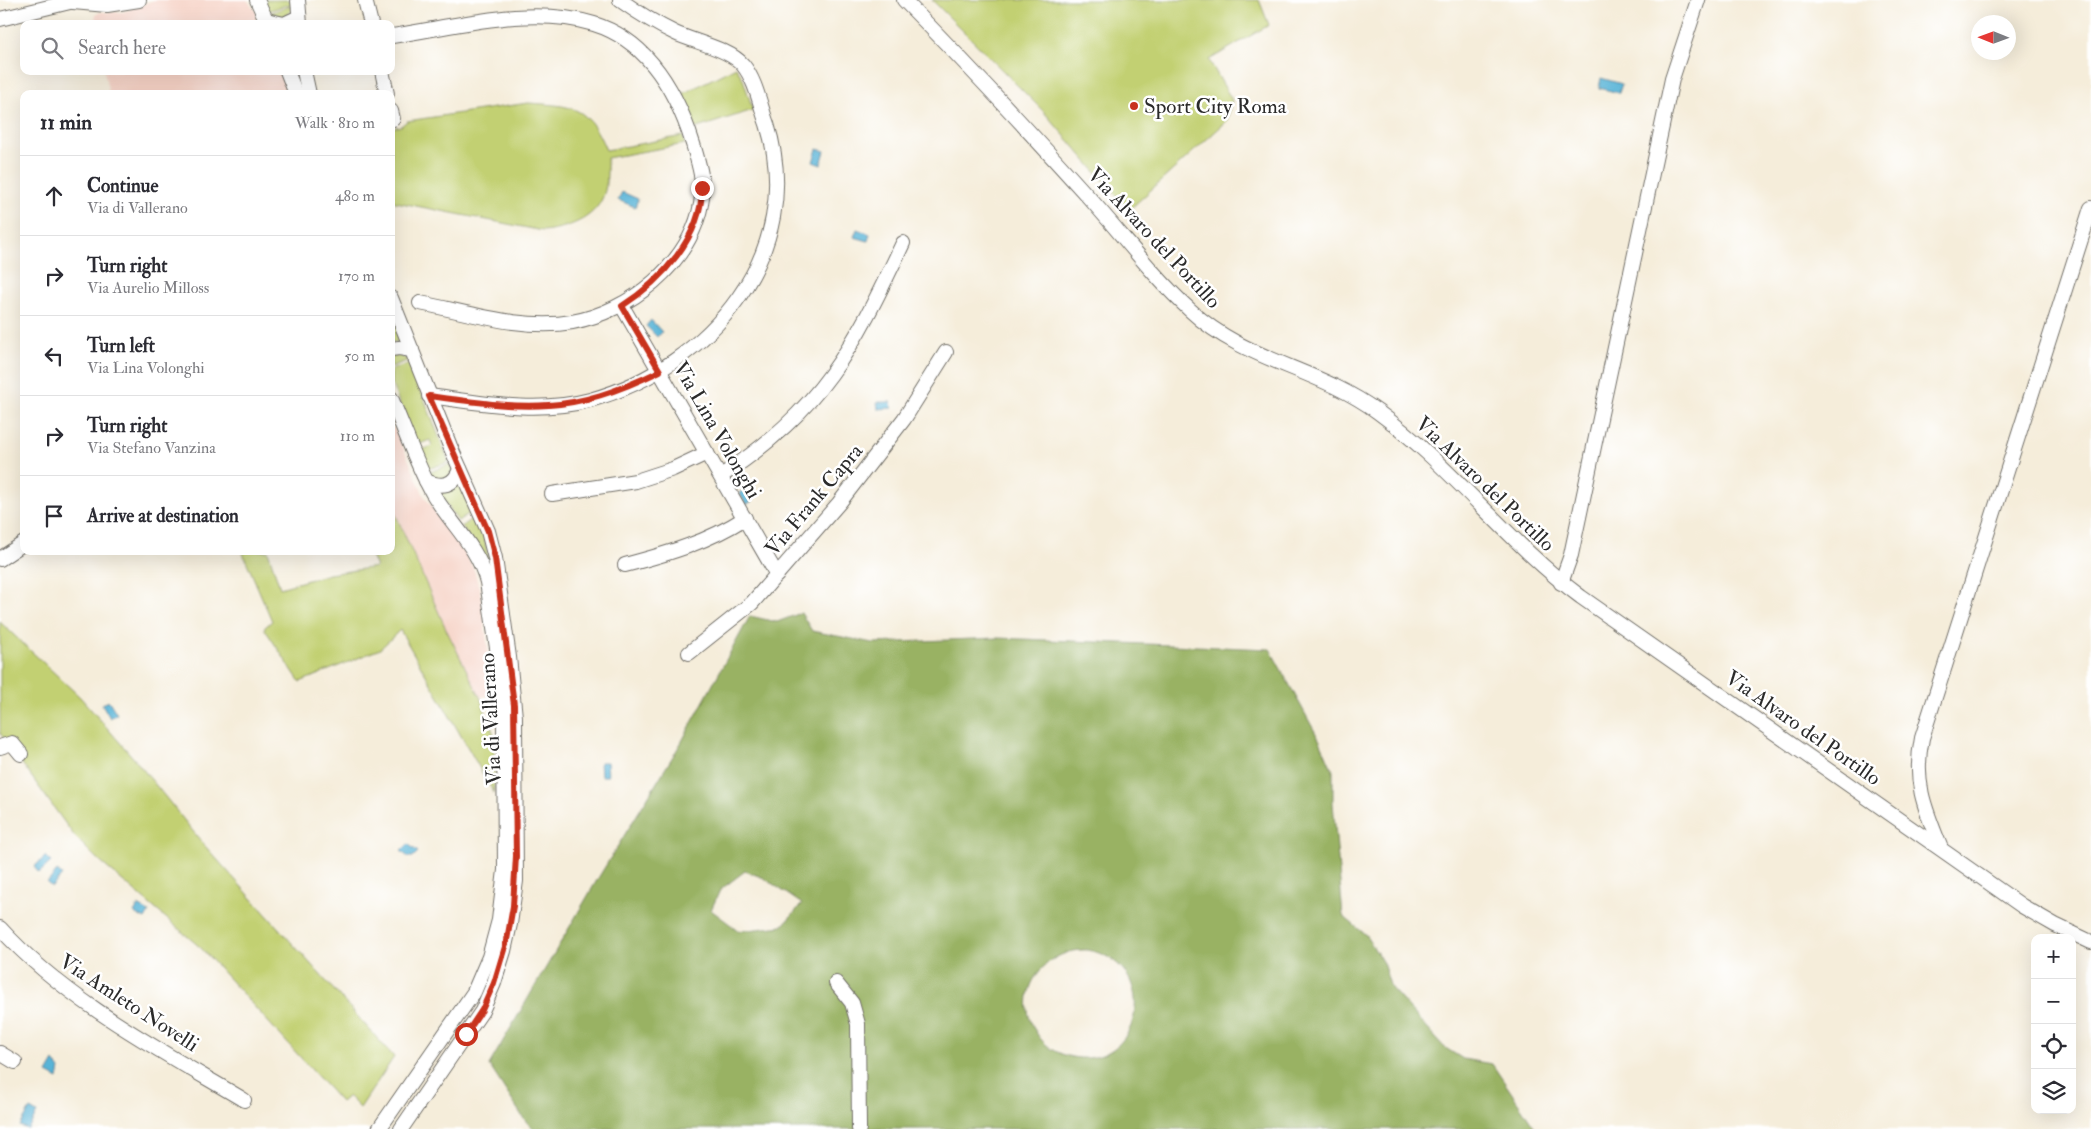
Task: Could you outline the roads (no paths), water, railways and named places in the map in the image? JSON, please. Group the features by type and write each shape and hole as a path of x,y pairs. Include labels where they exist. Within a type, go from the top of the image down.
{"street":[{"path":"0,19 76,1 107,5 139,0"},
{"path":"257,0 266,20"},
{"path":"298,0 300,20"},
{"path":"365,0 370,20"},
{"path":"429,396 502,406 554,406 597,398 660,371 687,352 710,332 734,304 749,281 764,248 773,218 777,192 776,163 771,139 754,86 743,65 728,55 671,31 620,0"},
{"name":"Via Alvaro del Portillo","path":"904,0 1006,106 1199,319 1243,348 1330,382 1377,411 1418,445 1561,583 1940,846 2022,906 2055,925 2091,942"},
{"path":"1561,583 1572,555 1674,70 1698,0"},
{"path":"395,36 513,17 556,17 590,23 608,30 632,45 658,70 672,90 687,126 701,174 701,202 691,232 671,262 649,287 622,306 579,321 546,324 523,323 420,303"},
{"path":"289,75 294,90"},
{"path":"305,75 308,90"},
{"path":"383,75 386,90"},
{"path":"1940,846 1923,804 1919,786 1918,759 1922,738 2091,208"},
{"path":"721,476 781,431 830,378 859,333 903,243"},
{"name":"Via Lina Volonghi","path":"622,306 778,575"},
{"name":"Via di Vallerano","path":"395,308 429,396 460,469 481,512 490,538 510,657 515,717 516,856 514,897 504,951 487,1001 401,1129"},
{"path":"395,348 412,350"},
{"name":"Via Frank Capra","path":"689,653 745,609 778,575 872,461 917,400 946,352"},
{"name":"Via di Vallerano","path":"379,1129 474,992 495,936 504,875 504,721 502,682 489,592 483,568 474,550 445,512 426,481 397,420"},
{"path":"552,494 636,481 673,469 706,453"},
{"path":"426,481 437,485 447,485 455,479 460,469"},
{"path":"625,565 698,543 745,518"},
{"path":"0,559 20,546"},
{"path":"0,747 12,743 21,754"},
{"name":"Via Amleto Novelli","path":"0,928 27,956 61,985 148,1042 244,1100"},
{"path":"836,983 852,1002 858,1024 860,1129"},
{"path":"0,1053 15,1062"}],"water":[{"path":"1601,78 1622,84 1619,93 1599,88"},
{"path":"817,149 825,151 821,165 813,162"},
{"path":"622,192 638,199 635,207 618,200"},
{"path":"857,229 870,234 868,241 854,237"},
{"path":"651,320 662,332 657,337 646,326"},
{"path":"877,402 891,402 892,408 878,409"},
{"path":"745,489 752,501 746,505 739,493"},
{"path":"109,701 117,714 110,718 102,704"},
{"path":"600,762 607,762 608,776 601,776"},
{"path":"408,844 418,852 413,857 408,857 401,851"},
{"path":"46,856 51,862 39,873 34,867"},
{"path":"57,871 62,875 52,887 47,883"},
{"path":"138,906 149,912 145,919 134,913"},
{"path":"54,1061 60,1069 58,1079 47,1073"},
{"path":"30,1109 37,1113 28,1129 20,1126"}],"place":[{"name":"Sport City Roma","path":"1134,106"}]}
